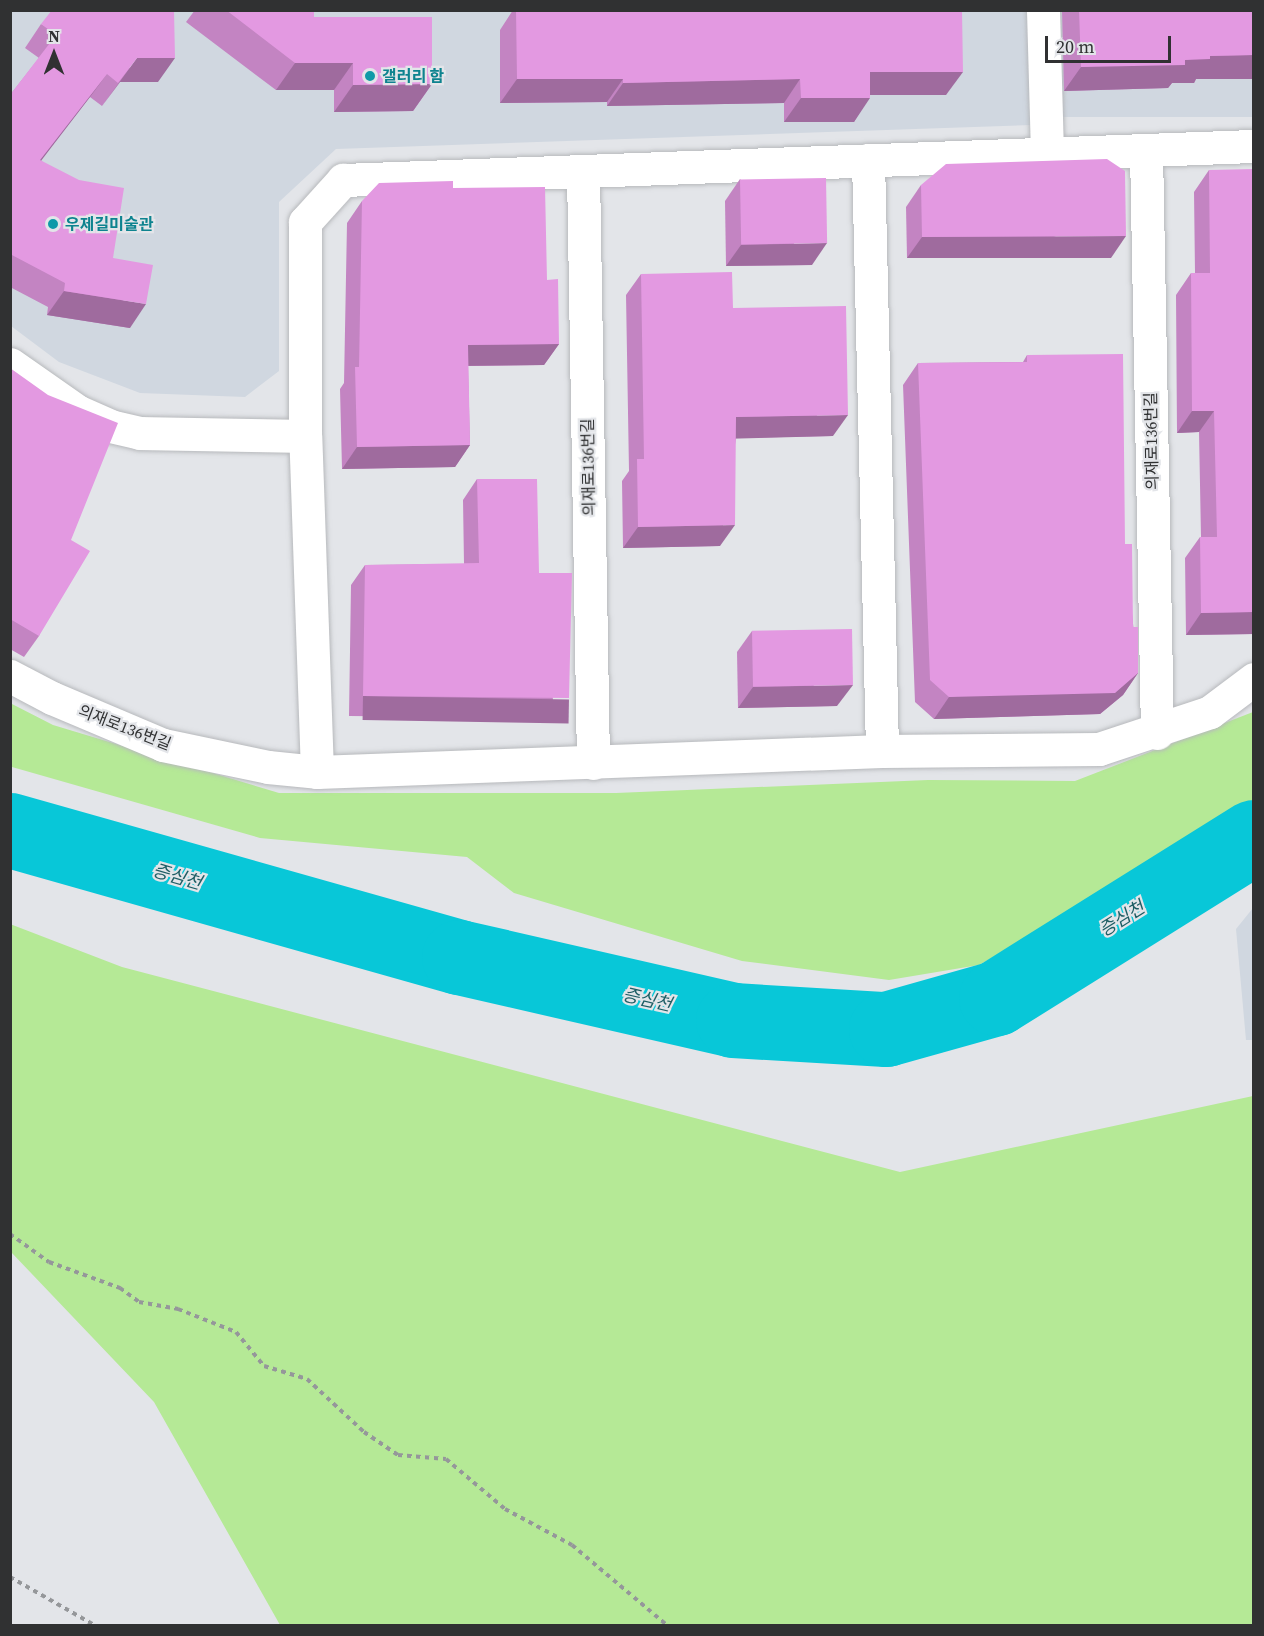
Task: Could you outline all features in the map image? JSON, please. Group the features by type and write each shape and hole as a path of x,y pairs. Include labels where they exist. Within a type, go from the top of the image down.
{"street":[{"path":"1043,10 1047,153"},
{"path":"317,772 305,436 305,222 343,180 1254,146"},
{"name":"의재로136번길","path":"1146,150 1157,732"},
{"path":"868,160 882,751"},
{"name":"의재로136번길","path":"583,171 594,763"},
{"path":"10,364 77,411 110,426 140,433 305,436"},
{"name":"의재로136번길","path":"10,676 52,698 163,745 268,767 317,772 882,751 1099,748 1157,732 1210,712 1254,678"}],"path":[{"path":"10,1234 49,1262 120,1288 139,1302 178,1309 236,1332 264,1366 307,1379 364,1432 398,1455 446,1459 505,1509 572,1545 668,1626"},
{"path":"10,1577 96,1626"}],"shaded area":[{"path":"10,11 1033,11 1031,125 336,149 279,202 279,371 245,397 140,393 59,362 11,326"},
{"path":"1051,11 1253,11 1253,117 1051,117"},
{"path":"1253,908 1253,1040 1246,1040 1236,929"}],"green space":[{"path":"10,703 53,725 279,793 616,793 928,780 1075,781 1253,712 1253,806 1234,821 979,965 889,980 742,961 514,893 467,857 260,838 12,767"},
{"path":"10,924 122,967 900,1172 1253,1096 1253,1625 280,1625 154,1402 11,1252"}],"building":[{"path":"52,10 174,10 175,58 137,58 118,83 107,74 40,160 79,180 124,188 113,258 153,265 146,304 64,291 65,283 10,254 10,95 56,35 41,24"},
{"path":"226,10 314,10 314,17 432,17 432,84 353,85 353,63 295,63"},
{"path":"516,10 962,10 963,72 870,72 870,98 801,98 800,79 623,83 623,79 517,79"},
{"path":"1079,10 1254,10 1254,55 1210,56 1210,59 1185,60 1185,65 1081,67"},
{"path":"1107,159 1125,171 1126,236 922,237 921,185 946,164"},
{"path":"1254,169 1254,612 1201,613 1200,537 1217,537 1214,411 1192,411 1191,273 1210,273 1209,170"},
{"path":"826,178 827,243 741,244 740,180"},
{"path":"453,181 453,188 545,187 547,280 558,279 559,344 468,345 470,445 357,447 355,367 359,367 362,201 379,183"},
{"path":"732,272 733,308 846,306 848,415 736,417 735,525 638,527 637,459 644,459 641,274"},
{"path":"1123,354 1125,544 1132,544 1133,627 1138,627 1138,673 1115,693 949,697 930,680 918,363 1027,362 1027,355"},
{"path":"10,368 48,395 118,423 71,540 90,551 39,636 10,619"},
{"path":"477,479 537,479 539,573 572,573 569,698 363,696 365,565 479,563"},
{"path":"852,629 853,685 753,687 752,631"}],"waterway":[{"name":"증심천","path":"10,830 459,957 733,1020 886,1029 996,998 1254,837"}],"place":[{"name":"갤러리 함","path":"370,76"},
{"name":"우제길미술관","path":"53,224"}]}
